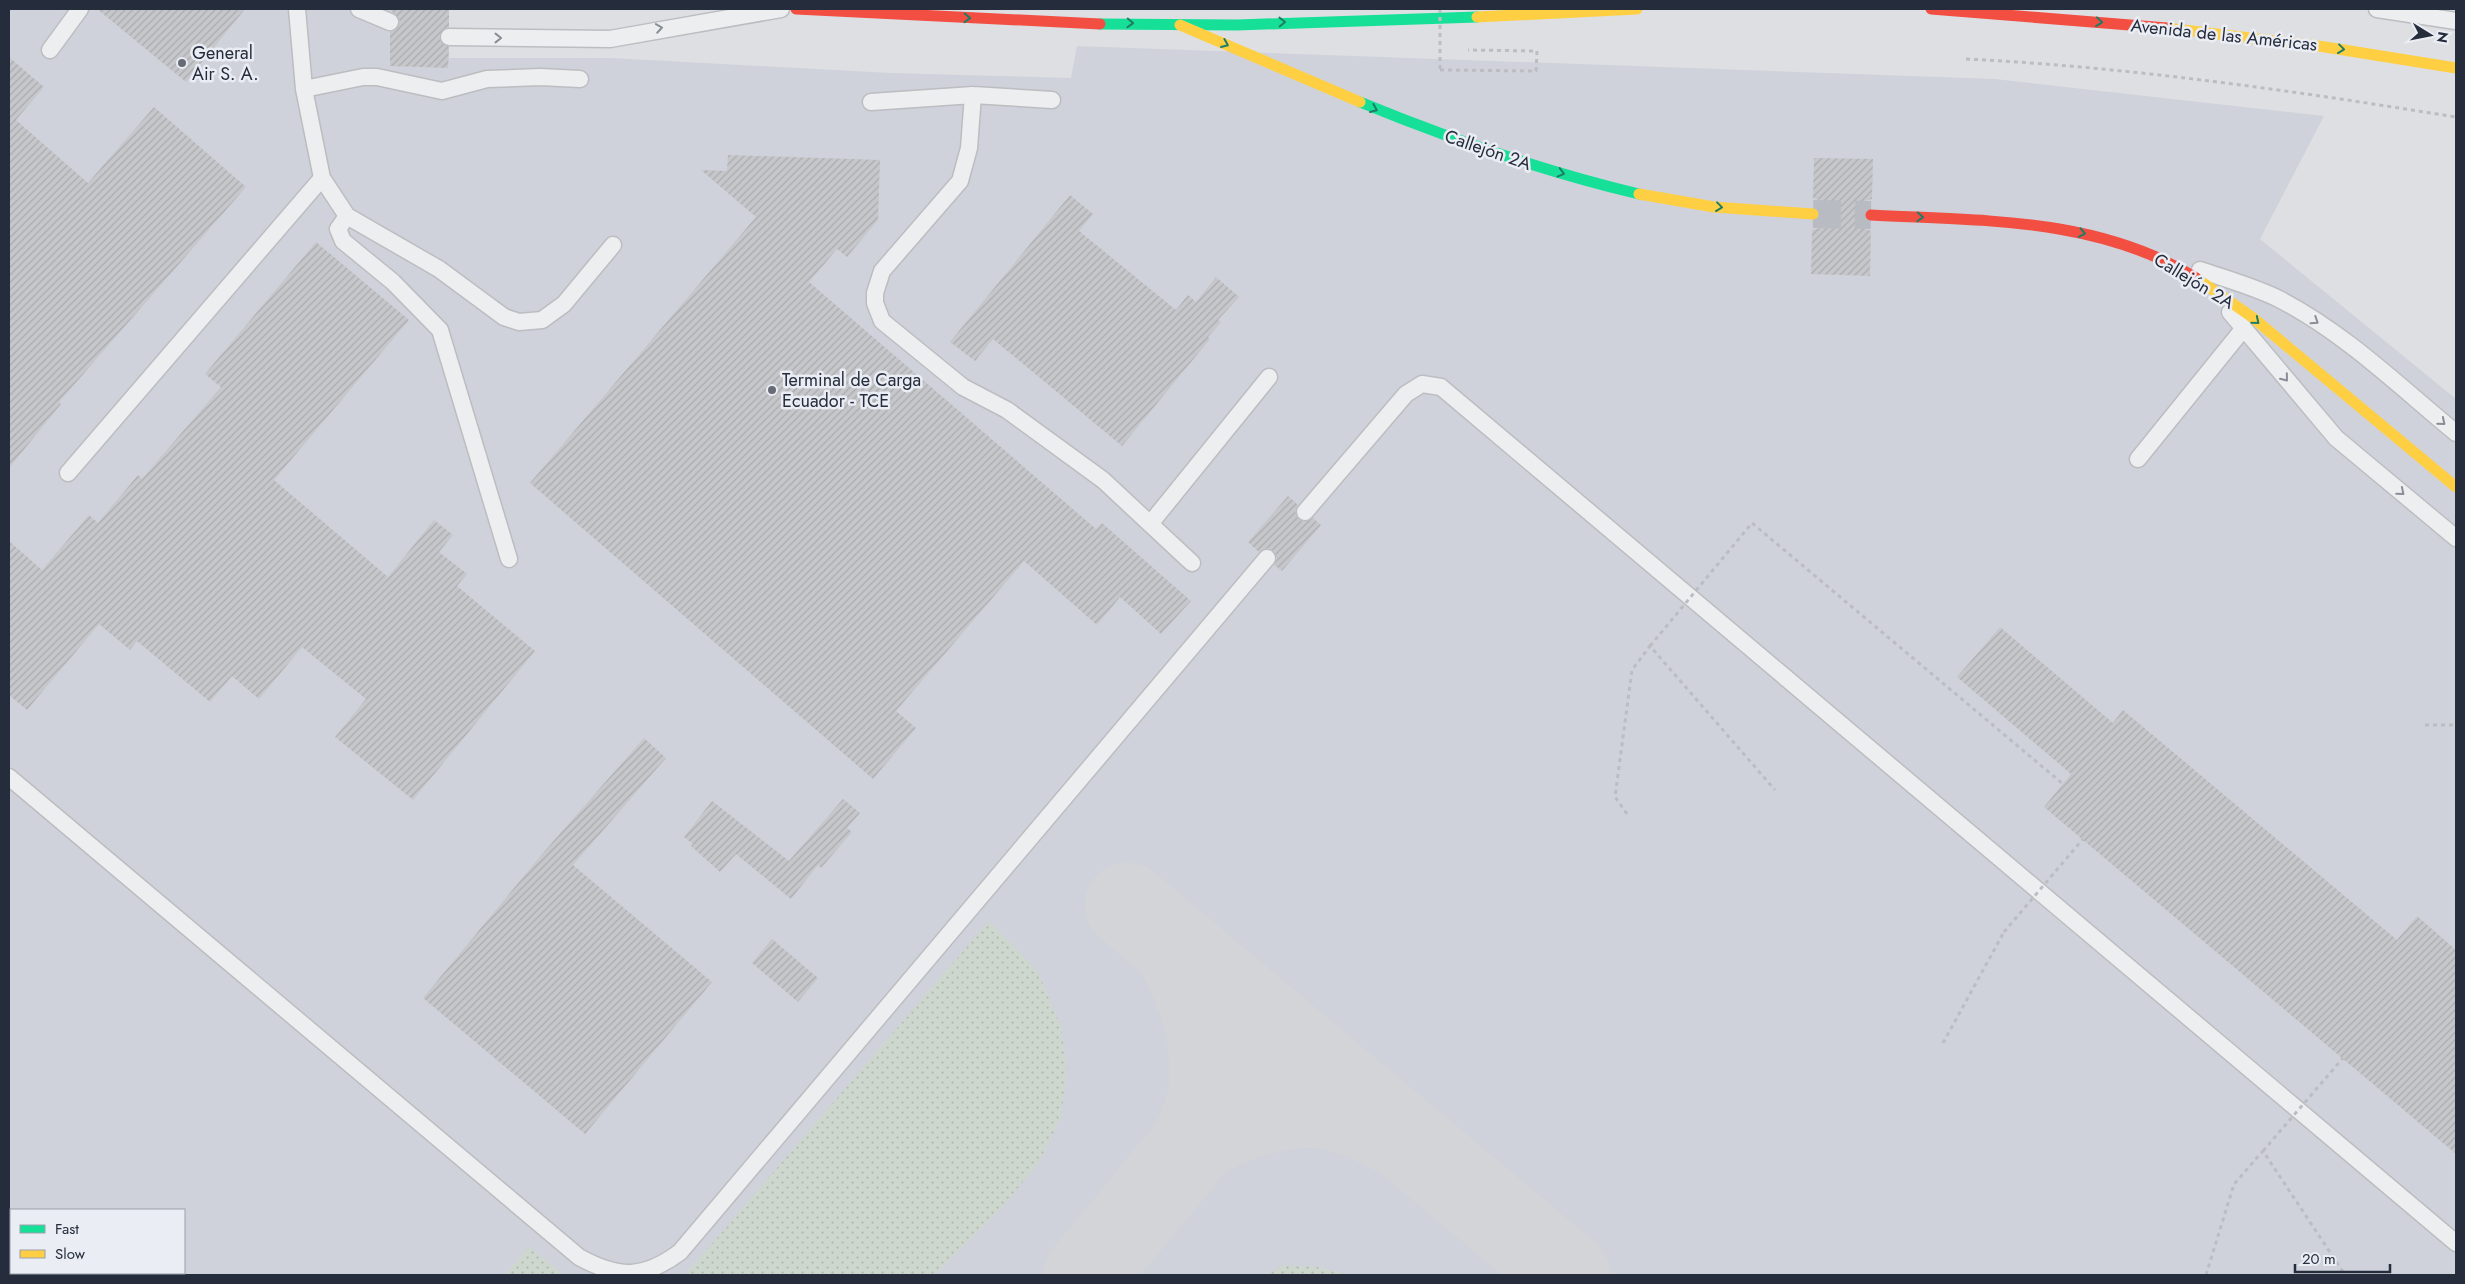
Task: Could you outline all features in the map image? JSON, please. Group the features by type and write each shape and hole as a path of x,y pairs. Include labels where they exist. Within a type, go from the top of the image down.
{"main road":[{"path":"796,9 934,17 1180,25 1455,18 1637,9"},
{"name":"Avenida de las Américas","path":"1931,9 2197,31 2367,52 2456,68"},
{"name":"Callejón 2A","path":"1180,25 1404,122 1515,161 1621,190 1680,202 1756,211 1812,214"},
{"name":"Callejón 2A","path":"1871,215 2033,224 2086,233 2125,244 2181,269 2210,287 2252,318 2456,487"}],"lane":[{"path":"50,50 80,9"},
{"path":"297,9 304,89 322,178 347,216 440,269 504,317 519,322 542,320 564,304 613,245"},
{"path":"359,9 390,22"},
{"path":"449,38 610,39 781,9"},
{"path":"2377,9 2456,21"},
{"path":"304,89 363,77 377,77 442,91 487,80 540,76 580,79"},
{"path":"871,102 973,95 1052,100"},
{"path":"973,95 969,148 960,181 882,271 875,293 878,312 882,321 963,387 1007,410 1095,474 1192,563"},
{"path":"68,473 322,178"},
{"path":"347,216 338,229 344,241 393,282 440,330 509,559"},
{"path":"2125,244 2278,299 2338,336 2456,433"},
{"path":"2210,287 2336,438 2456,538"},
{"path":"2138,459 2244,328"},
{"path":"1150,524 1269,377"},
{"path":"1305,512 1406,394 1422,384 1441,387 2456,1243"},
{"path":"9,777 580,1256 599,1267 620,1273 639,1272 662,1266 680,1252 1267,558"}],"path":[{"path":"1440,9 1440,70 1536,71 1537,51 1464,50"},
{"path":"1966,59 2078,66 2300,93 2456,117"},
{"path":"1627,814 1615,797 1632,670 1752,522 2063,784"},
{"path":"1650,646 1775,790"},
{"path":"2425,725 2456,725"},
{"path":"1943,1043 2004,932 2083,839"},
{"path":"2206,1275 2234,1184 2342,1058"},
{"path":"2263,1151 2346,1275"}],"shaded area":[{"path":"9,9 449,9 449,58 611,58 890,73 1071,78 1077,46 1995,79 2324,116 2260,239 2456,399 2456,1275 9,1275"},
{"path":"989,921 1038,972 1061,1027 1067,1069 1061,1117 1039,1162 1004,1205 934,1275 685,1275"},
{"path":"529,1247 564,1275 505,1275"},
{"path":"1285,1265 1317,1267 1350,1275 1266,1275"}],"building":[{"name":"General Air S. A.","path":"97,9 245,9 186,82"},
{"path":"390,9 449,10 449,27 444,29 439,36 441,42 449,47 448,68 390,66 390,32 396,30 400,21"},
{"path":"9,57 44,87 16,120 88,183 154,107 246,187 59,402 61,404 9,468"},
{"name":"Terminal de Carga Ecuador - TCE","path":"728,155 880,160 878,220 847,257 837,249 809,282 1096,529 1102,523 1191,601 1161,634 1120,597 1097,625 1024,561 896,711 916,728 873,779 530,483 756,217 701,170 727,171"},
{"path":"1814,158 1873,159 1872,199 1864,201 1858,206 1855,215 1857,222 1862,228 1871,231 1870,276 1811,274 1812,230 1820,228 1826,223 1829,214 1827,207 1822,201 1813,198"},
{"path":"1070,195 1093,214 1079,231 1176,310 1188,295 1196,302 1216,277 1239,297 1218,320 1221,322 1208,337 1210,339 1122,446 993,339 975,361 950,342"},
{"path":"316,242 409,320 274,480 388,577 434,520 453,535 439,552 467,574 457,586 535,651 413,800 335,737 366,699 302,647 259,699 232,676 210,702 137,641 130,650 99,624 27,710 9,695 9,541 42,570 89,515 98,523 138,475 142,479 221,387 205,374"},
{"path":"1288,496 1298,505 1295,511 1298,519 1304,522 1313,518 1321,525 1282,571 1274,565 1277,559 1274,551 1268,548 1259,552 1248,542"},
{"path":"2000,627 2113,723 2123,710 2397,940 2417,916 2456,950 2456,1154 2044,807 2071,774 1957,677"},
{"path":"644,738 666,758 573,865 712,982 585,1134 423,998 543,853"},
{"path":"843,799 860,813 847,828 852,832 821,868 818,865 791,899 736,854 720,872 691,846 693,844 684,837 712,801 789,861"},
{"path":"772,939 818,978 798,1002 752,963"}],"taxiway":[{"path":"1127,905 1568,1275"},
{"path":"1086,1275 1191,1146 1203,1122 1210,1097 1212,1071 1206,1020 1198,995 1176,948"},
{"path":"1191,1146 1214,1131 1240,1119 1266,1111 1293,1106 1318,1106 1337,1109 1364,1118 1390,1131"}],"tunnel":[{"path":"1813,214 1871,215"}],"traffic: fast":[{"path":"1100,24 1237,25 1477,17"},
{"path":"1360,102 1428,129 1532,165 1639,194"}],"traffic: slow":[{"path":"1477,17 1637,9"},
{"path":"1180,25 1360,102"},
{"path":"2167,28 2325,47 2456,68"},
{"path":"1639,194 1714,207 1813,214"},
{"path":"2196,278 2252,317 2456,487"}],"traffic: jam":[{"path":"796,9 1100,24"},
{"path":"1931,9 2167,28"},
{"path":"1871,215 1997,221 2079,233 2119,243 2158,258 2196,278"}],"place":[{"name":"General Air S. A.","path":"182,63"},
{"name":"Terminal de Carga Ecuador - TCE","path":"772,390"}]}
